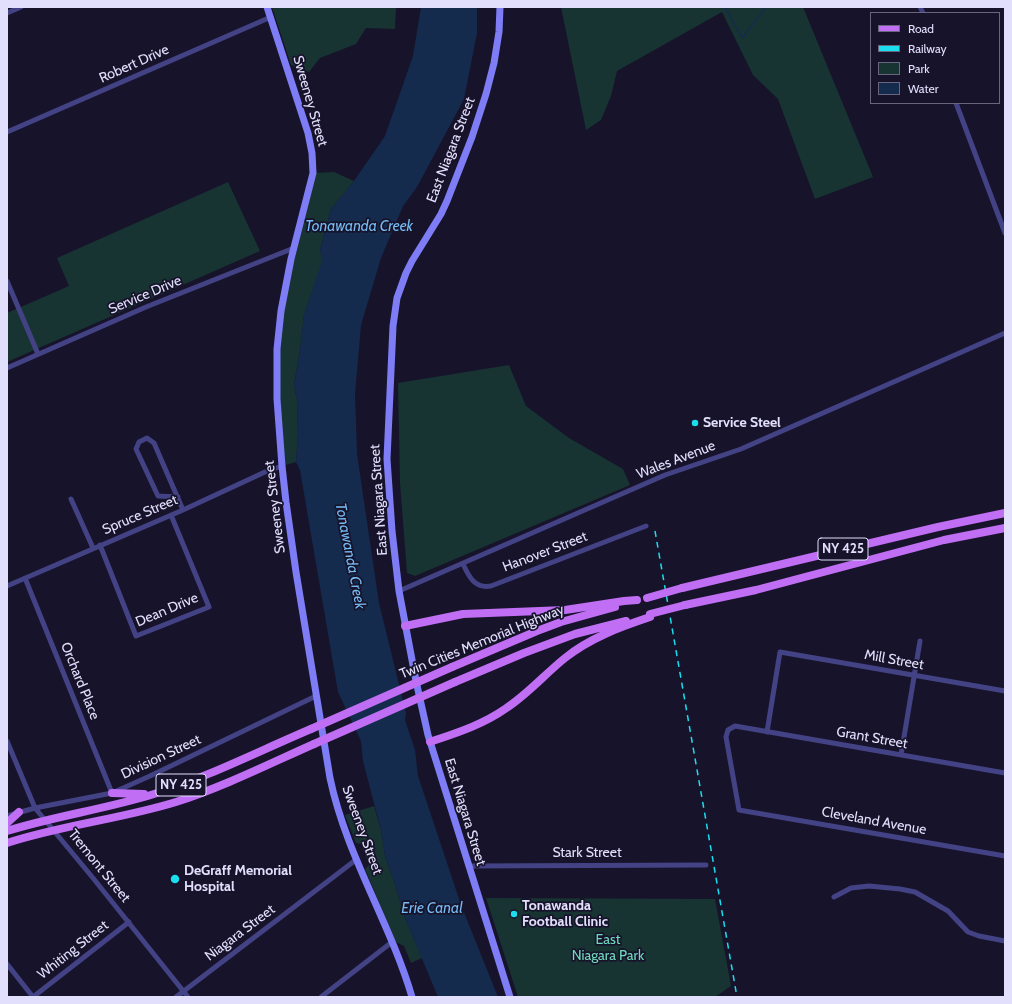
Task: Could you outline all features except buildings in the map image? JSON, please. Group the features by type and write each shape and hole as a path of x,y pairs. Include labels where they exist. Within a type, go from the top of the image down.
{"main road":[{"name":"Twin Cities Memorial Highway","path":"7,831 46,820 124,803 182,785 549,626 682,588 938,527 1005,513"},
{"name":"NY 425","path":"650,616 672,608 756,590 944,540 1005,528"},
{"path":"405,626 463,614 558,611 638,600"},
{"name":"Twin Cities Memorial Highway","path":"7,843 54,830 130,814 181,800 225,783 524,653 575,634 650,616"},
{"path":"430,742 494,717 518,700 560,662 578,648 600,636 650,616"},
{"path":"112,792 153,794"},
{"path":"7,823 19,812"}],"street":[{"path":"7,13 21,7"},
{"name":"Sweeney Street","path":"267,7 308,133 312,153 313,173 294,248 281,311 277,349 277,399 282,466 296,572 332,789 356,859 392,942 412,997"},
{"name":"East Niagara Street","path":"500,7 499,32 494,63 472,137 447,201 412,261 397,298 393,326 387,459 392,531 399,591 416,681 430,742 510,997"},
{"name":"Robert Drive","path":"7,132 271,17"},
{"path":"956,104 1005,233"},
{"name":"Service Drive","path":"7,368 146,307 294,248"},
{"path":"7,282 38,354"},
{"name":"Wales Avenue","path":"399,591 665,475 741,449 1005,333"},
{"path":"178,497 158,496 136,449 139,442 147,438 154,443 178,497 183,510"},
{"name":"Spruce Street","path":"7,586 183,510 264,472 282,466"},
{"path":"71,499 93,548"},
{"name":"Dean Drive","path":"100,545 136,636 209,607 171,515"},
{"name":"Hanover Street","path":"463,564 471,578 476,583 480,586 491,586 646,526"},
{"name":"Orchard Place","path":"25,578 112,792"},
{"path":"901,755 920,641"},
{"name":"Mill Street","path":"767,732 780,652 1005,691"},
{"name":"Division Street","path":"7,816 35,808 112,792 150,776 316,696"},
{"name":"Grant Street","path":"739,810 726,737 728,730 735,726 1005,773"},
{"name":"Tremont Street","path":"7,741 35,808 129,922 188,997"},
{"name":"Cleveland Avenue","path":"739,810 1005,856"},
{"name":"Niagara Street","path":"176,997 356,859"},
{"name":"Stark Street","path":"468,866 706,865"},
{"path":"834,897 851,888 869,886 915,892 948,911 968,932 979,936 1005,941"},
{"name":"Whiting Street","path":"33,997 129,922"},
{"path":"321,997 392,942"},
{"path":"7,964 33,997"}],"green space":[{"path":"272,7 396,7 395,29 366,28 356,44 320,58 309,72 291,65"},
{"path":"561,7 803,7 873,177 815,199 778,99 753,75 722,12 617,71 611,96 601,120 586,130"},
{"path":"334,172 354,181 331,209 320,250 323,261 304,315 294,385 297,400 298,434 296,462 282,466 277,349 291,259 313,173"},
{"path":"228,182 260,251 7,362 7,313 69,286 57,258"},
{"path":"509,365 526,406 569,438 623,469 630,485 415,576 407,573 400,483 398,383"},
{"path":"374,806 381,830 385,856 405,918 422,958 411,963 404,946 396,942 365,869 369,865 361,844 356,843 345,815"},
{"name":"East Niagara Park","path":"486,898 715,899 731,986 715,997 518,997"}],"water":[{"name":"Tonawanda Creek","path":"421,7 477,7 477,33 464,99 417,187 403,206 381,258 361,325 355,394 357,454 379,603 406,713 405,720 415,750 418,776 461,905 498,997 438,997 405,918 385,856 381,830 363,761 361,741 338,692 300,470 296,462 298,433 297,400 294,385 304,315 322,261 320,250 331,209 354,181 385,136 413,56"}],"waterway":[{"path":"725,7 742,38 766,7"}],"railway":[{"path":"655,531 737,997"}],"place":[{"name":"Service Steel","path":"695,423"},
{"name":"DeGraff Memorial Hospital","path":"175,879"},
{"name":"Tonawanda Football Clinic","path":"514,914"}],"water label":[{"name":"Erie Canal","path":"432,909"}]}
